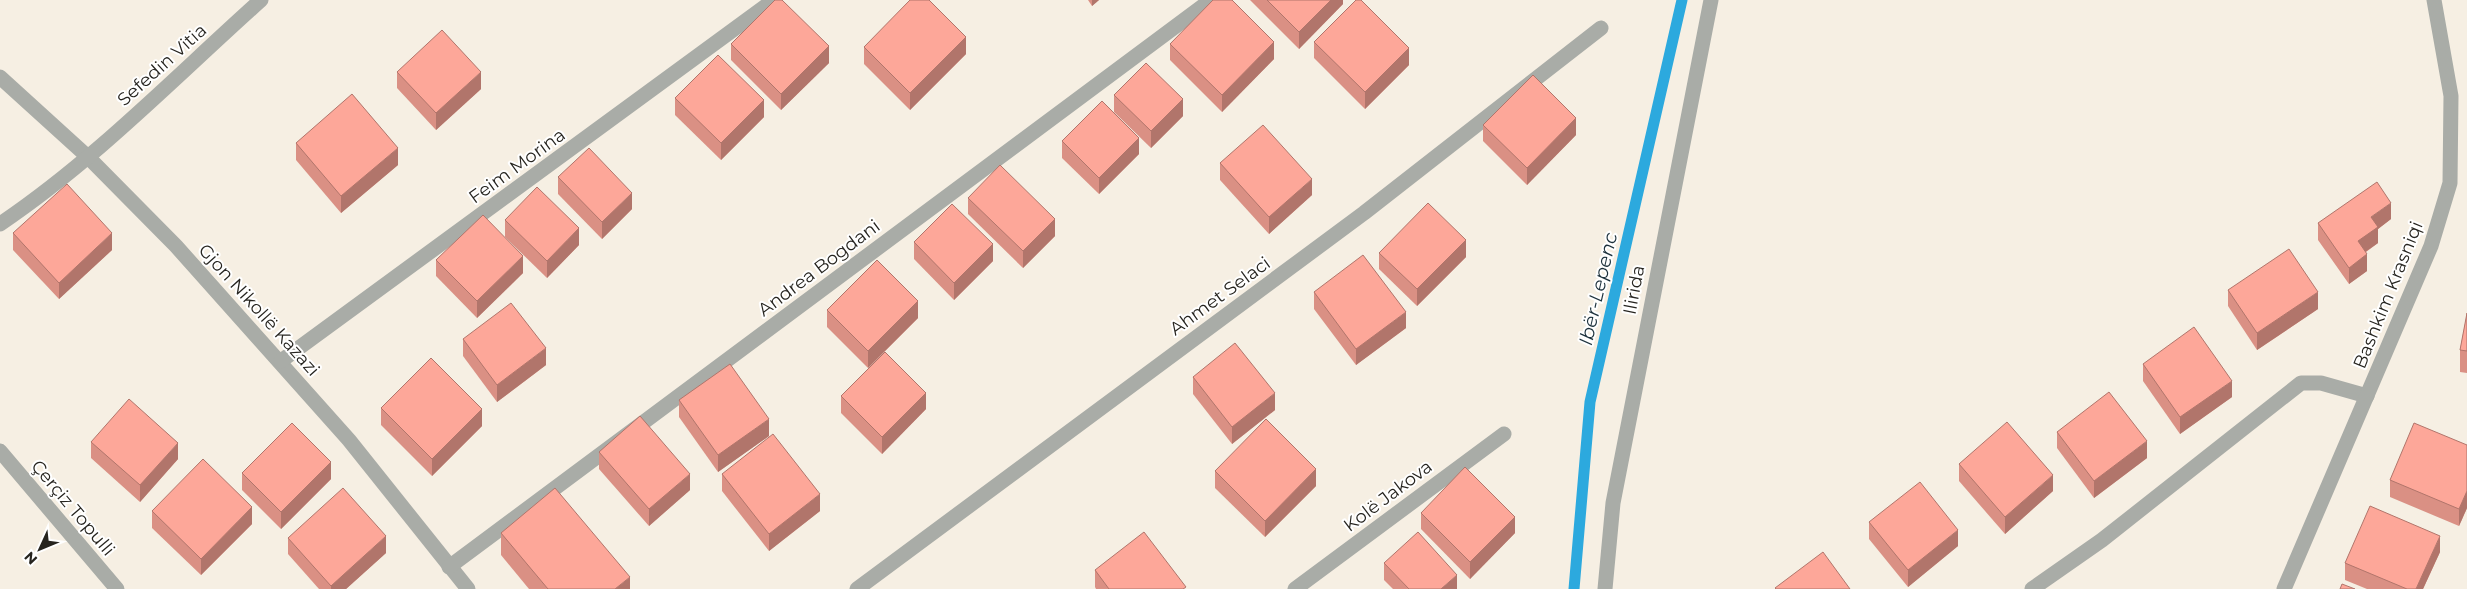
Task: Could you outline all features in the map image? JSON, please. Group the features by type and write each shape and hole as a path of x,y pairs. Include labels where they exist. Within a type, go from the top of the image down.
{"street":[{"name":"Sefedin Vitia","path":"0,224 32,203 88,157 261,0"},
{"name":"Feim Morina","path":"280,361 774,0"},
{"name":"Andrea Bogdani","path":"449,567 1211,0"},
{"name":"Ilirida","path":"1605,589 1613,503 1711,0"},
{"name":"Bashkim Krasniqi","path":"2284,589 2431,246 2450,183 2451,96 2434,0"},
{"name":"Ahmet Selaci","path":"858,589 1364,213 1601,28"},
{"name":"Gjon Nikollë Kazazi","path":"0,77 88,157 176,246 349,440 468,589"},
{"path":"2032,589 2102,540 2301,383 2322,383 2367,396"},
{"name":"Kolë Jakova","path":"1295,589 1504,434"},
{"name":"Çerçiz Topulli","path":"0,451 117,589"}],"building":[{"path":"775,0 782,0 829,46 781,94 731,44"},
{"path":"910,0 929,0 966,37 910,93 864,47"},
{"path":"1213,0 1232,0 1274,42 1222,95 1170,44"},
{"path":"1267,0 1331,0 1299,32"},
{"path":"1356,0 1361,0 1409,48 1365,92 1314,42"},
{"path":"442,30 481,72 436,113 397,72"},
{"path":"718,55 764,100 721,143 675,98"},
{"path":"1146,63 1183,99 1151,131 1114,95"},
{"path":"1533,75 1576,118 1527,168 1483,125"},
{"path":"352,94 398,148 341,196 296,143"},
{"path":"1102,101 1139,138 1099,178 1062,141"},
{"path":"1263,125 1312,179 1269,217 1220,163"},
{"path":"589,148 632,193 602,222 558,177"},
{"path":"1000,165 1055,219 1023,251 968,198"},
{"path":"2377,182 2391,203 2371,217 2378,227 2358,241 2367,254 2349,268 2318,223"},
{"path":"67,184 112,233 59,283 13,233"},
{"path":"537,187 579,228 547,261 505,220"},
{"path":"1428,203 1466,240 1417,289 1379,253"},
{"path":"952,204 993,244 954,283 914,242"},
{"path":"483,215 523,256 477,301 436,260"},
{"path":"2289,249 2318,292 2257,333 2228,290"},
{"path":"1363,255 1406,312 1356,349 1314,292"},
{"path":"877,260 918,301 868,351 827,310"},
{"path":"511,303 546,348 497,385 463,339"},
{"path":"2467,313 2467,351 2460,350"},
{"path":"2194,327 2232,381 2180,417 2143,364"},
{"path":"1235,343 1275,393 1232,427 1193,377"},
{"path":"885,352 926,393 882,437 841,396"},
{"path":"431,358 482,409 432,459 381,408"},
{"path":"730,364 769,419 718,455 679,400"},
{"path":"2109,392 2147,441 2094,481 2057,432"},
{"path":"129,399 178,443 140,485 91,442"},
{"path":"640,416 690,474 649,509 599,452"},
{"path":"1266,419 1316,469 1265,521 1215,471"},
{"path":"2007,422 2053,475 2005,517 1959,464"},
{"path":"292,423 331,462 281,512 242,473"},
{"path":"2414,423 2467,445 2467,491 2459,509 2390,480"},
{"path":"773,434 820,494 769,534 722,474"},
{"path":"203,459 252,507 201,559 152,511"},
{"path":"1465,467 1515,517 1470,562 1421,513"},
{"path":"1920,482 1958,530 1908,570 1869,522"},
{"path":"343,488 386,536 331,586 288,538"},
{"path":"555,488 630,577 615,589 548,589 501,533"},
{"path":"2370,506 2440,536 2416,589 2407,589 2345,563"},
{"path":"1144,532 1186,587 1183,589 1109,589 1095,570"},
{"path":"1418,532 1457,575 1441,589 1409,589 1384,563"},
{"path":"1823,552 1850,589 1775,588"},
{"path":"2342,584 2355,589 2340,589"}],"waterway":[{"name":"Ibër-Lepenc","path":"1574,589 1590,402 1682,0"}]}
